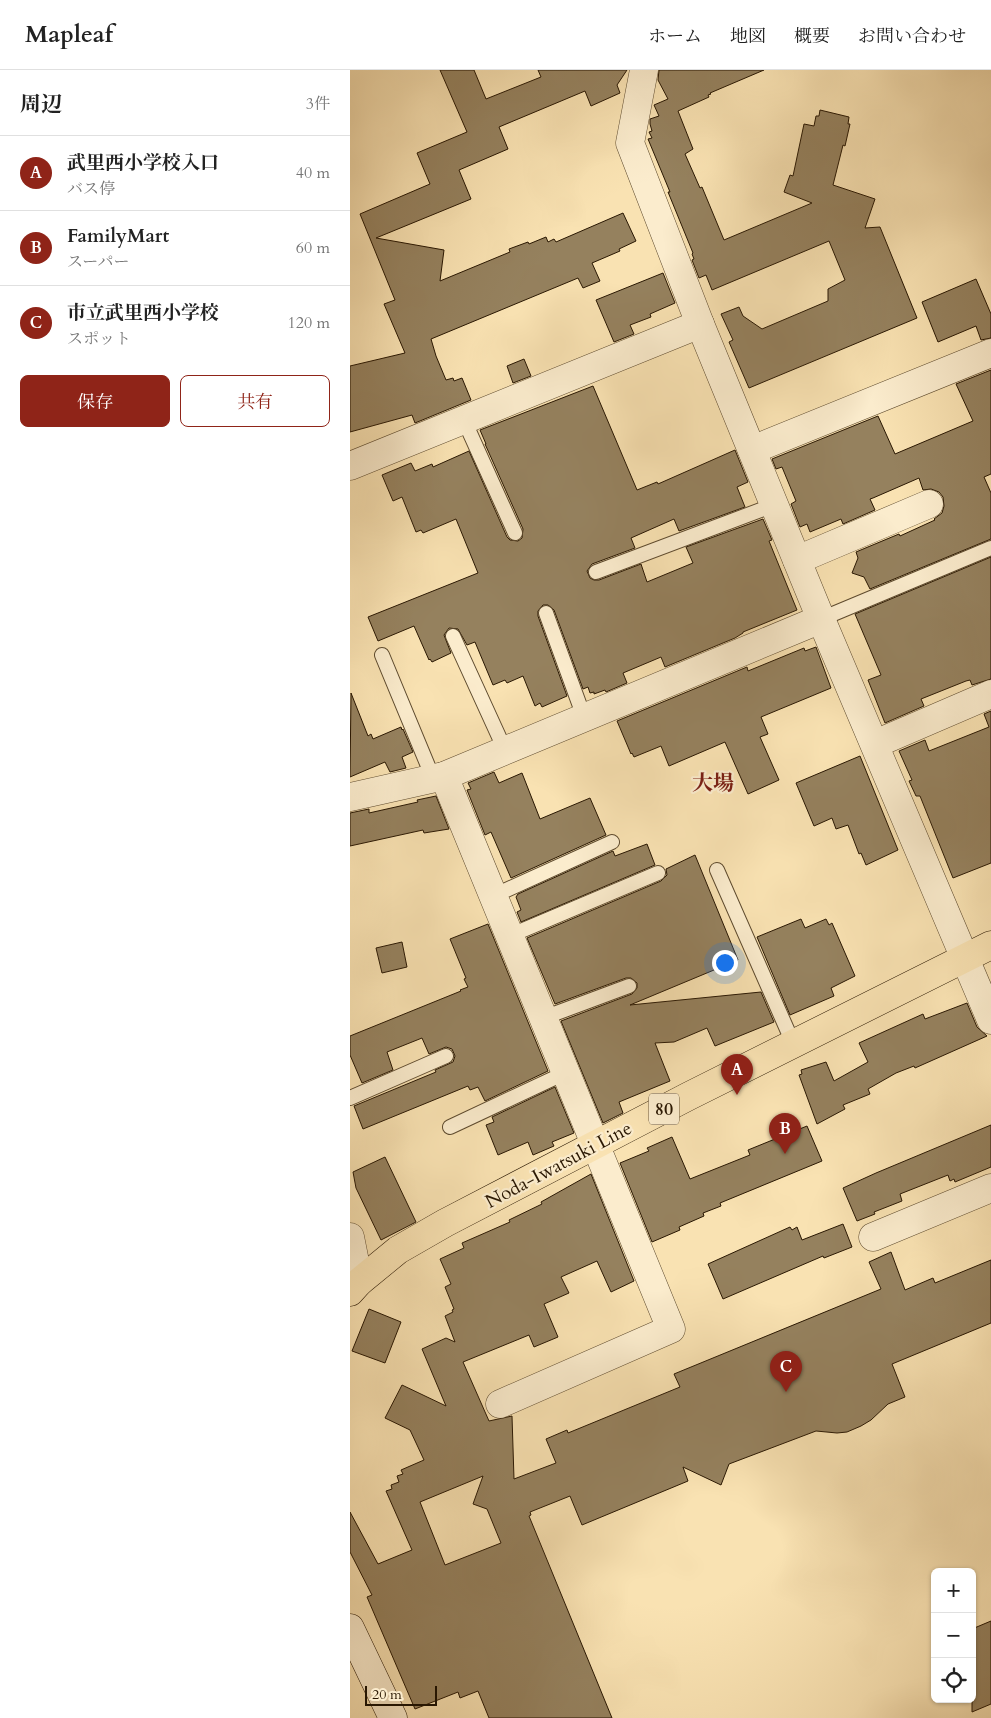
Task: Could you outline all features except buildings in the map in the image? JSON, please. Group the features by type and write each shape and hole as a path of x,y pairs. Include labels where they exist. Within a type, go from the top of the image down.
{"main road":[{"name":"Noda-Iwatsuki Line","path":"355,1287 406,1245 446,1223 793,1043 991,945"}],"street":[{"path":"644,70 630,143 700,324 774,505 991,1020"},
{"path":"350,466 700,324"},
{"path":"752,450 991,353"},
{"path":"797,560 929,504"},
{"path":"350,797 439,777 821,619"},
{"path":"875,744 991,694"},
{"path":"439,777 493,896 671,1330 500,1404"},
{"path":"873,1237 991,1188"},
{"path":"350,1237 355,1287"},
{"path":"350,1628 393,1718"}],"lane":[{"path":"464,420 515,533"},
{"path":"596,572 774,505"},
{"path":"821,619 991,548"},
{"path":"546,613 584,717"},
{"path":"453,636 505,750"},
{"path":"382,655 439,777"},
{"path":"493,896 612,842"},
{"path":"717,870 793,1043"},
{"path":"509,936 658,873"},
{"path":"543,1018 629,986"},
{"path":"350,1098 446,1056"},
{"path":"450,1127 565,1073"}],"place":[{"name":"武里西小学校入口","path":"737,1095"},
{"name":"FamilyMart","path":"785,1154"},
{"name":"市立武里西小学校","path":"786,1392"}],"district":[{"name":"大場","path":"713,783"}]}
